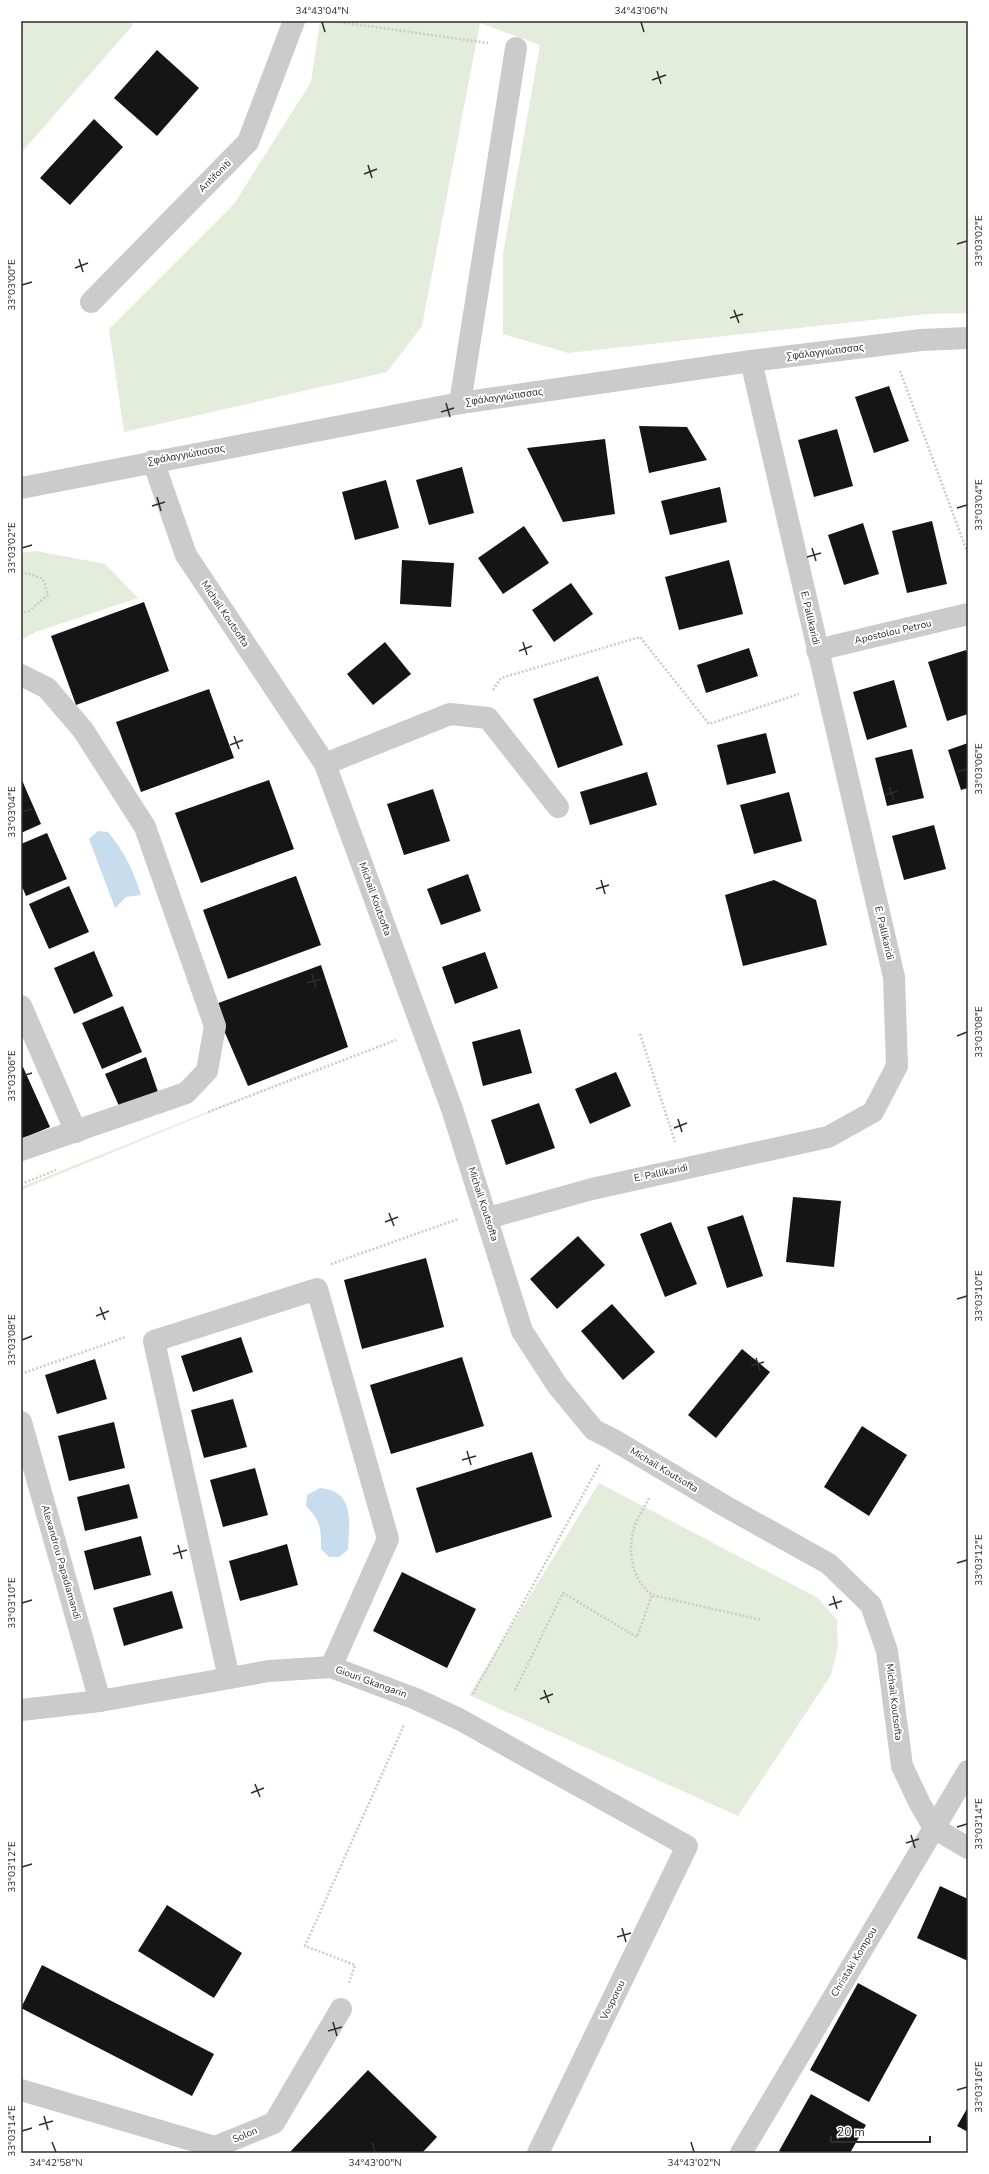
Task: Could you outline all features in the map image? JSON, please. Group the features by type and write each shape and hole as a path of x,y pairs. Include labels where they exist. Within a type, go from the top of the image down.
{"street":[{"name":"Antifoniti","path":"91,302 248,142 294,21"},
{"path":"460,403 516,48"},
{"name":"Σφάλαγγιώτισσας","path":"21,488 153,461 460,403 890,344 968,338"},
{"name":"E. Pallikaridi","path":"488,1218 592,1188 828,1137 873,1112 897,1066 894,977 751,362"},
{"name":"Michail Koutsofta","path":"153,461 186,555 325,764 452,1109 488,1218 522,1331 556,1385 594,1430 612,1439 724,1506 829,1564 871,1605 887,1651 902,1766 920,1804 934,1828"},
{"name":"Apostolou Petrou","path":"817,650 968,614"},
{"path":"21,675 47,688 83,730 145,827 215,1026 207,1071 186,1093 21,1150"},
{"path":"325,764 450,714 488,718 558,807"},
{"path":"21,1006 76,1132"},
{"path":"229,1678 154,1341 317,1289 388,1539 331,1667"},
{"name":"Alexandrou Papadiamandi","path":"21,1422 100,1701"},
{"name":"Giouri Gkangarin","path":"21,1710 100,1701 270,1671 331,1667 416,1698 459,1719 687,1846"},
{"name":"Christaki Kompou","path":"741,2153 968,1771"},
{"path":"934,1828 968,1848"},
{"name":"Vosporou","path":"538,2153 687,1846"},
{"name":"Solon","path":"21,2090 215,2147 274,2123 342,2009"}],"path":[{"path":"332,21 516,48"},
{"path":"890,344 968,554"},
{"path":"21,575 27,573 43,579 48,595 28,612 21,612"},
{"path":"476,717 501,678 640,638 709,724 826,685"},
{"path":"207,1112 423,1030"},
{"path":"640,1034 683,1169"},
{"path":"21,1184 58,1170"},
{"path":"459,1719 592,1479 612,1439"},
{"path":"649,1498 634,1528 630,1557 641,1586 652,1595 762,1620"},
{"path":"515,1690 563,1593 637,1637 652,1595"},
{"path":"342,2009 355,1965 305,1946 416,1698"}],"green space":[{"path":"21,21 127,21 133,25 21,153"},
{"path":"320,21 968,21 968,313 927,314 568,353 503,334 503,254 540,45 480,23 422,326 387,372 124,432 109,329 234,204 311,82"},
{"path":"36,551 105,564 138,598 38,631 21,640 21,553"},
{"path":"376,1044 21,1190 21,1187"},
{"path":"599,1483 818,1598 837,1620 838,1647 831,1675 738,1816 469,1695"}],"water":[{"path":"98,831 108,832 124,854 132,869 141,895 126,897 115,908 89,839"},
{"path":"320,1488 332,1490 340,1495 348,1510 348,1550 339,1557 329,1557 321,1549 319,1526 315,1516 306,1506 307,1495"}],"building":[{"path":"157,50 199,88 157,136 114,98"},
{"path":"94,119 123,147 70,205 40,178"},
{"path":"889,386 909,441 874,453 855,397"},
{"path":"639,426 687,427 707,460 649,473"},
{"path":"837,429 853,486 814,497 798,440"},
{"path":"605,439 615,514 563,522 527,448"},
{"path":"462,467 474,513 429,525 416,480"},
{"path":"386,480 399,528 355,540 342,492"},
{"path":"720,487 727,522 670,535 661,501"},
{"path":"932,521 947,584 907,593 892,531"},
{"path":"863,523 879,574 844,585 828,535"},
{"path":"524,526 549,563 503,594 478,558"},
{"path":"402,560 454,563 451,607 400,604"},
{"path":"729,560 743,614 679,630 665,577"},
{"path":"571,583 593,614 554,642 532,610"},
{"path":"144,602 169,671 76,705 51,636"},
{"path":"385,642 411,674 373,705 347,674"},
{"path":"749,648 758,676 706,693 697,665"},
{"path":"966,650 968,656 968,714 947,721 928,662"},
{"path":"598,676 623,745 558,768 533,699"},
{"path":"894,680 907,727 867,740 853,692"},
{"path":"209,689 234,758 141,792 116,722"},
{"path":"766,733 776,773 727,785 717,745"},
{"path":"968,743 968,788 961,790 948,750"},
{"path":"912,749 924,798 887,806 875,758"},
{"path":"647,772 657,805 590,825 580,792"},
{"path":"21,778 41,824 21,833"},
{"path":"269,780 294,849 201,883 175,813"},
{"path":"433,789 450,841 404,855 387,804"},
{"path":"789,792 802,841 754,854 740,805"},
{"path":"934,825 946,869 904,880 892,836"},
{"path":"47,833 67,879 26,896 21,884 21,844"},
{"path":"468,874 481,911 441,925 427,889"},
{"path":"296,876 321,945 228,979 203,910"},
{"path":"774,880 816,900 827,945 743,966 725,895"},
{"path":"69,886 89,932 49,949 29,904"},
{"path":"94,951 113,996 74,1014 54,968"},
{"path":"485,952 498,988 455,1004 442,967"},
{"path":"321,965 348,1047 248,1086 213,1005"},
{"path":"123,1006 142,1052 102,1069 82,1023"},
{"path":"520,1029 532,1073 483,1086 472,1042"},
{"path":"146,1057 158,1092 119,1106 105,1074"},
{"path":"21,1067 23,1067 50,1127 21,1139"},
{"path":"616,1072 631,1106 590,1124 575,1089"},
{"path":"539,1103 555,1148 506,1165 491,1120"},
{"path":"793,1197 841,1201 834,1267 786,1262"},
{"path":"743,1215 763,1276 727,1288 707,1227"},
{"path":"671,1222 697,1284 665,1297 640,1234"},
{"path":"578,1236 605,1265 557,1309 530,1279"},
{"path":"426,1258 444,1327 362,1349 344,1280"},
{"path":"612,1304 655,1352 623,1380 581,1331"},
{"path":"241,1337 253,1372 193,1392 181,1356"},
{"path":"742,1349 770,1372 716,1438 688,1415"},
{"path":"462,1357 484,1426 391,1454 370,1385"},
{"path":"95,1359 107,1399 57,1414 45,1375"},
{"path":"233,1399 247,1447 204,1458 191,1410"},
{"path":"114,1422 125,1468 69,1481 58,1436"},
{"path":"862,1426 907,1455 869,1516 824,1487"},
{"path":"532,1452 552,1517 436,1553 416,1488"},
{"path":"255,1468 268,1515 223,1527 210,1480"},
{"path":"129,1484 138,1518 85,1531 77,1497"},
{"path":"141,1536 151,1575 94,1590 84,1551"},
{"path":"287,1544 298,1585 240,1601 229,1561"},
{"path":"402,1572 476,1609 447,1668 373,1631"},
{"path":"172,1591 183,1628 124,1646 113,1608"},
{"path":"940,1886 968,1899 968,1961 917,1938"},
{"path":"167,1905 242,1953 214,1998 138,1951"},
{"path":"42,1965 214,2054 192,2096 21,2008"},
{"path":"858,1983 917,2015 869,2102 810,2070"},
{"path":"368,2070 437,2137 422,2153 289,2153"},
{"path":"811,2094 866,2125 850,2153 783,2153 779,2151"},
{"path":"968,2107 968,2132 957,2126"}]}
